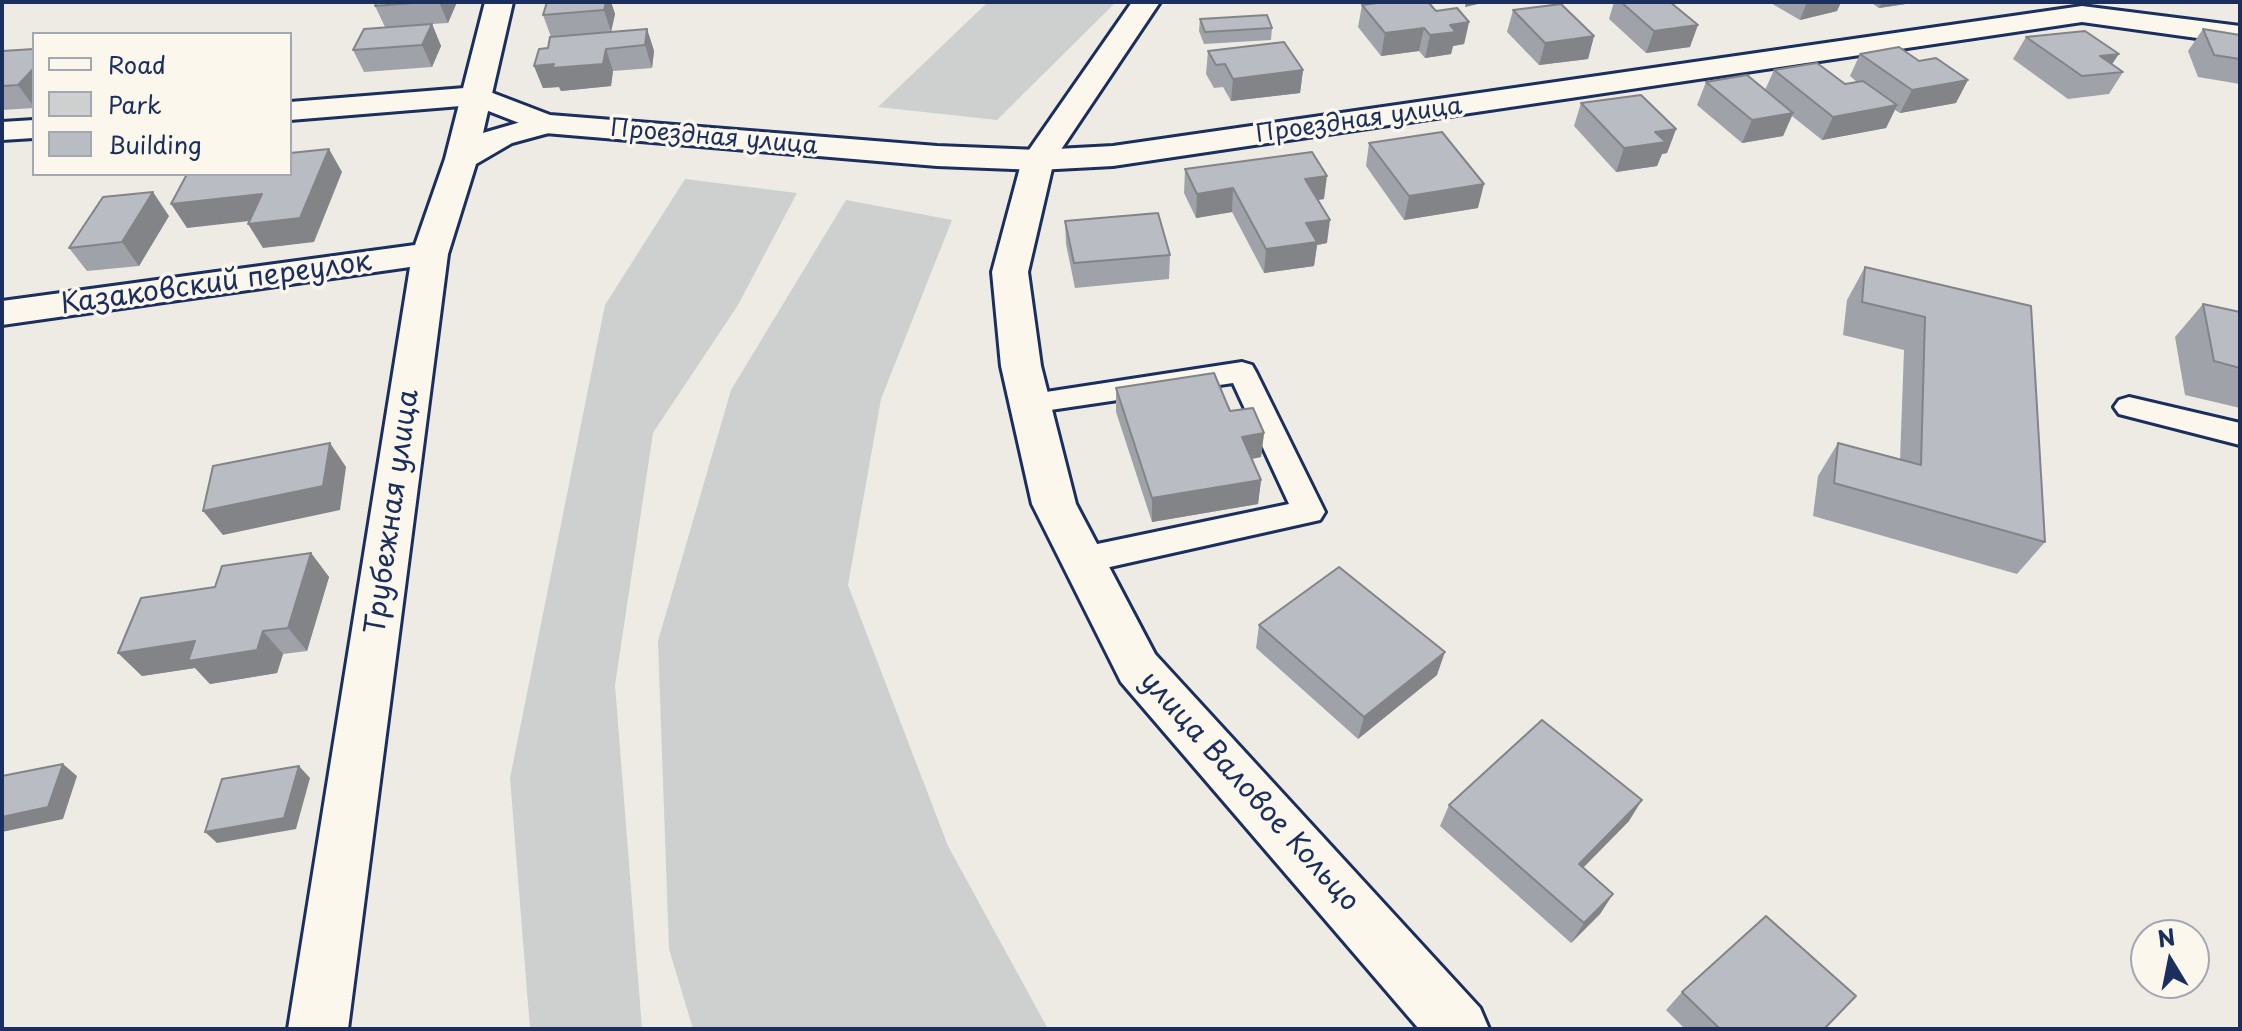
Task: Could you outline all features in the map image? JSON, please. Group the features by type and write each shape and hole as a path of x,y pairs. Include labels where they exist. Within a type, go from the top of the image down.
{"street":[{"name":"Трубежная улица","path":"318,1029 430,254 461,159 499,2"},
{"name":"улица Валовое Кольцо","path":"1146,2 1038,160 1010,272 1021,366 1054,504 1138,668 1459,1029"},
{"name":"Проездная улица","path":"477,96 545,124 937,156 1038,160 1144,152 2082,14 2240,35"},
{"path":"292,111 477,96"},
{"path":"461,159 501,136 545,124"},
{"path":"2,131 32,129"},
{"name":"Казаковский переулок","path":"2,313 430,254"}],"lane":[{"path":"1030,403 1242,372 1309,512 1083,560"},
{"path":"2129,407 2240,434"}],"green space":[{"path":"988,2 1116,2 997,120 878,107"},
{"path":"685,179 797,193 738,305 653,433 615,685 642,1029 530,1029 510,778 605,305"},
{"path":"846,200 952,220 881,399 848,585 948,846 1048,1029 693,1029 669,949 658,641 731,390"}],"building":[{"path":"377,2 425,2 375,6"},
{"path":"547,2 606,2 604,10 543,15"},
{"path":"1428,2 1436,11 1457,8 1469,22 1450,25 1456,32 1430,35 1424,28 1385,33 1362,5"},
{"path":"1621,2 1670,2 1698,25 1654,31"},
{"path":"1561,4 1594,36 1545,43 1513,10"},
{"path":"1267,15 1272,28 1205,32 1200,19"},
{"path":"432,24 422,45 353,50 364,29"},
{"path":"647,29 645,45 606,49 603,64 552,68 554,64 534,66 539,49 548,48 550,37"},
{"path":"2203,29 2240,35 2240,59 2214,55"},
{"path":"2085,31 2119,54 2100,56 2123,72 2082,76 2026,37"},
{"path":"1284,42 1303,70 1233,79 1225,64 1216,65 1208,51"},
{"path":"1899,47 1919,61 1936,58 1968,80 1912,90 1860,54"},
{"path":"32,49 32,70 18,85 2,86 2,51"},
{"path":"1817,63 1845,84 1863,81 1897,105 1833,117 1774,70"},
{"path":"1747,75 1793,113 1752,120 1706,82"},
{"path":"1641,95 1676,129 1655,132 1666,142 1624,148 1581,103"},
{"path":"1442,132 1484,184 1409,196 1369,143"},
{"path":"329,149 300,218 248,224 262,194 171,204 186,176 292,176 292,153"},
{"path":"1312,152 1327,176 1305,179 1330,220 1306,223 1317,242 1266,249 1233,188 1197,194 1185,169"},
{"path":"153,192 122,242 69,248 103,197"},
{"path":"1158,213 1170,255 1074,263 1065,221"},
{"path":"1865,267 2031,306 2045,542 1834,483 1838,443 1921,465 1925,317 1862,302"},
{"path":"2203,304 2240,312 2240,368 2214,361"},
{"path":"1214,373 1230,411 1253,408 1264,433 1242,437 1261,480 1152,498 1116,388"},
{"path":"330,443 323,486 203,511 213,466"},
{"path":"311,553 288,628 263,631 257,650 188,661 195,641 118,653 141,598 215,587 222,566"},
{"path":"1339,567 1445,652 1364,717 1259,625"},
{"path":"1542,720 1642,800 1579,864 1613,894 1584,923 1449,805"},
{"path":"63,764 48,807 2,817 2,776"},
{"path":"299,766 284,818 205,832 222,779"},
{"path":"1766,916 1856,996 1824,1029 1720,1029 1682,992"}]}
